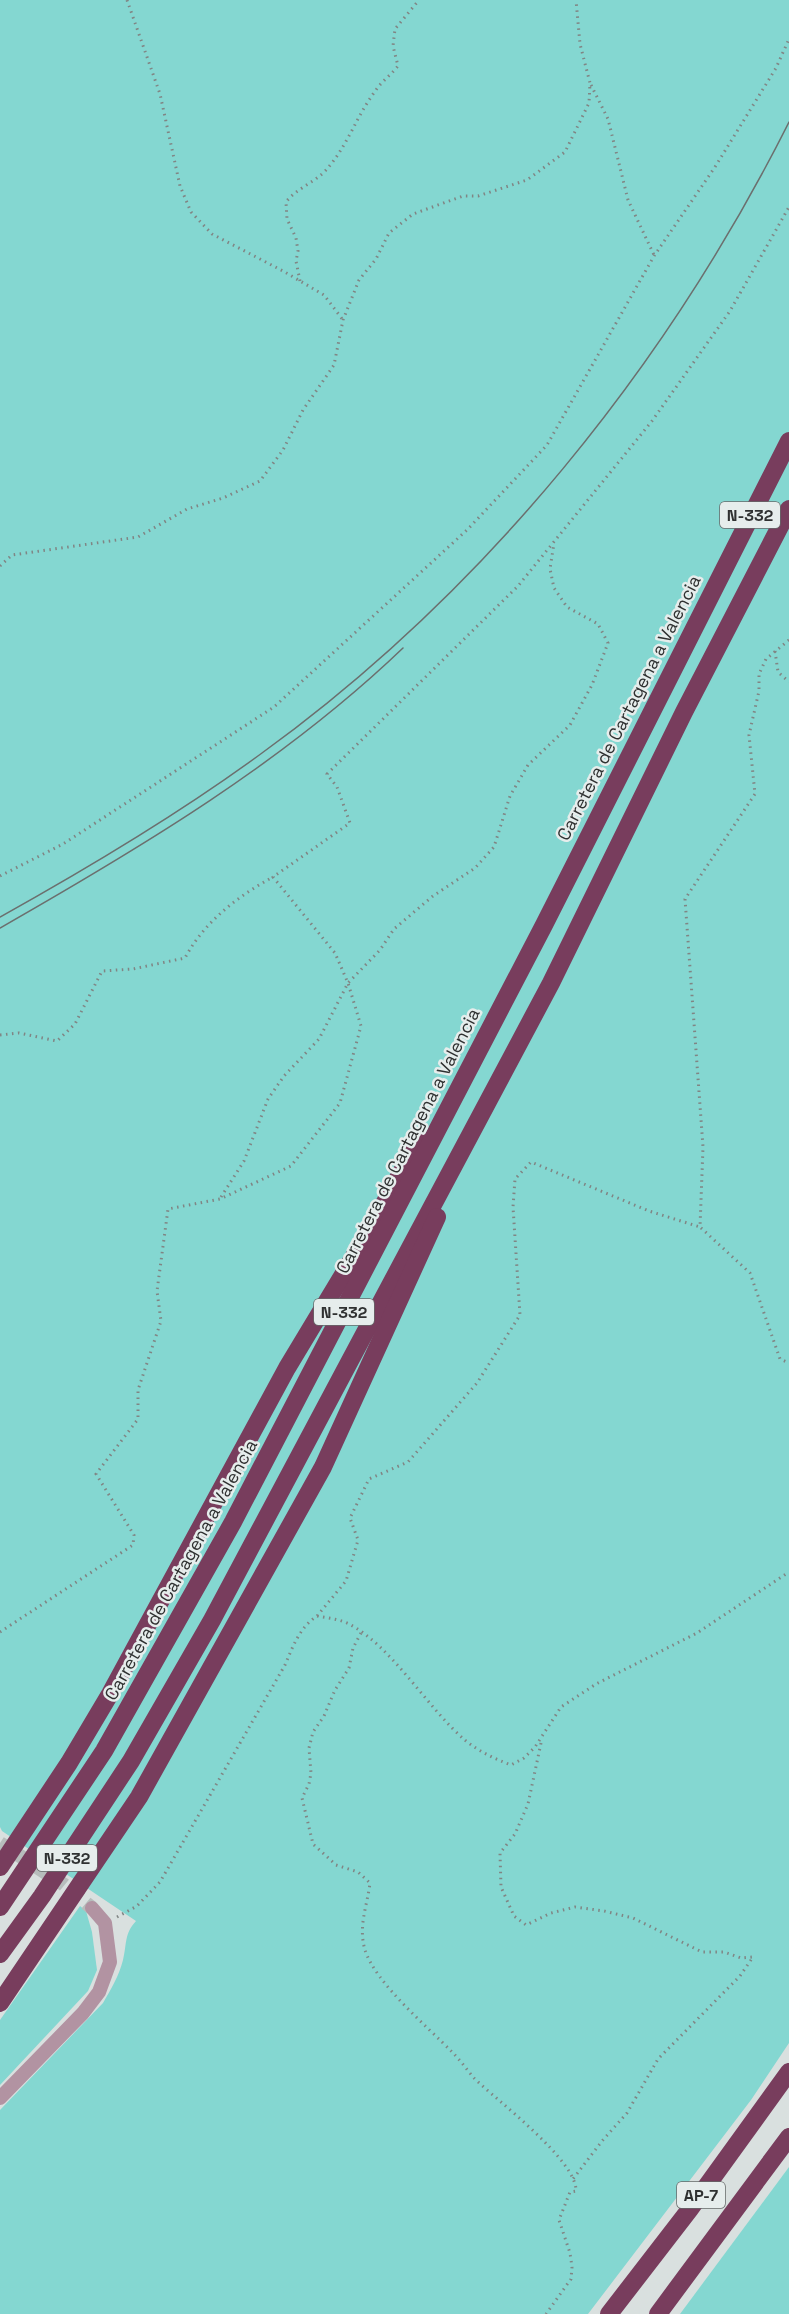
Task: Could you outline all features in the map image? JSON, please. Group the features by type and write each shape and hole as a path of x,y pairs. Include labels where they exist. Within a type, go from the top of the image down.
{"highway":[{"name":"Carretera de Cartagena a Valencia","path":"0,1907 104,1751 183,1613 326,1346 507,992 544,925 789,441"},
{"name":"N-332","path":"0,1954 42,1896 131,1761 206,1630 550,983 684,712 789,509"},
{"path":"0,1867 69,1763 110,1694 287,1368 367,1235 446,1090 507,992"},
{"name":"N-332","path":"0,2003 139,1797 323,1467 497,1081"},
{"name":"AP-7","path":"609,2314 690,2209 789,2072"},
{"name":"AP-7","path":"658,2314 789,2138"}],"street":[{"path":"0,2098 83,2013 99,1992 110,1962 105,1923 92,1908"}],"path":[{"path":"127,0 160,94 180,186 191,212 212,234 324,295 343,320"},
{"path":"300,281 296,261 298,251 296,238 287,219 286,202 292,194 325,171 340,152 376,88 398,66 393,46 395,30 419,0"},
{"path":"576,0 580,44 590,83 608,119 628,200 654,256"},
{"path":"0,876 63,844 274,707 468,530 547,445 654,256 715,167 758,98 776,68 789,39"},
{"path":"0,566 12,555 138,537 187,509 222,498 260,481 283,450 303,410 334,365 343,320 359,280 376,259 389,232 413,214 463,196 478,196 527,180 565,152 589,103 590,83"},
{"path":"0,1035 19,1033 57,1041 75,1024 102,971 133,969 185,958 191,946 216,917 243,894 273,877 350,823 337,787 327,774 518,586 554,542 652,421 730,311 789,207"},
{"path":"220,1199 244,1161 268,1099 284,1076 319,1039 348,983 380,950 394,929 433,896 475,868 494,847 510,796 528,765 570,724 592,685 608,643 598,624 567,607 554,588 550,569 554,542"},
{"path":"700,1227 704,1147 685,899 755,794 749,735 759,691 759,674 766,659 789,640"},
{"path":"775,651 778,672 789,682"},
{"path":"0,1632 133,1545 134,1535 96,1474 138,1419 138,1390 161,1321 157,1291 168,1209 220,1199 291,1166 340,1103 361,1026 348,983 335,953 273,877"},
{"path":"105,1923 137,1906 160,1882 285,1665 294,1644 307,1623 317,1616 346,1581 358,1540 350,1518 369,1479 408,1462 477,1383 520,1315 513,1207 515,1179 531,1162 650,1211 700,1227 750,1273 780,1359 789,1363"},
{"path":"317,1616 349,1624 361,1633 386,1653 466,1741 487,1756 511,1765 524,1758 535,1747 561,1707 596,1684 697,1633 789,1572"},
{"path":"361,1633 353,1648 349,1668 313,1732 309,1748 309,1784 302,1798 309,1834 312,1844 321,1853 336,1865 358,1872 370,1883 362,1915 361,1933 366,1952 377,1972 474,2078 540,2136 557,2155 572,2178 576,2191 570,2192 559,2220 570,2253 571,2278 546,2314"},
{"path":"540,1743 528,1804 515,1834 500,1853 501,1887 514,1916 526,1925 551,1913 574,1907 604,1911 633,1918 702,1952 724,1953 741,1958 753,1957 740,1976 658,2059 627,2113 602,2140 573,2179"}],"shaded area":[{"path":"0,0 789,0 789,2043 751,2100 588,2314 0,2314 0,2110 103,2003 115,1982 123,1960 128,1935 136,1921 2,1831 0,1827"},
{"path":"80,1906 86,1911 92,1932 97,1970 88,1991 0,2085 0,2020"},
{"path":"789,2167 789,2314 680,2314"}],"tunnel":[{"path":"0,1843 63,1884 92,1908"}],"tram line":[{"path":"0,917 134,839 231,776 344,689 421,621 494,547 563,469 627,387 686,301 740,213 789,122"},
{"path":"0,928 159,834 261,765 310,728 403,648"}]}
